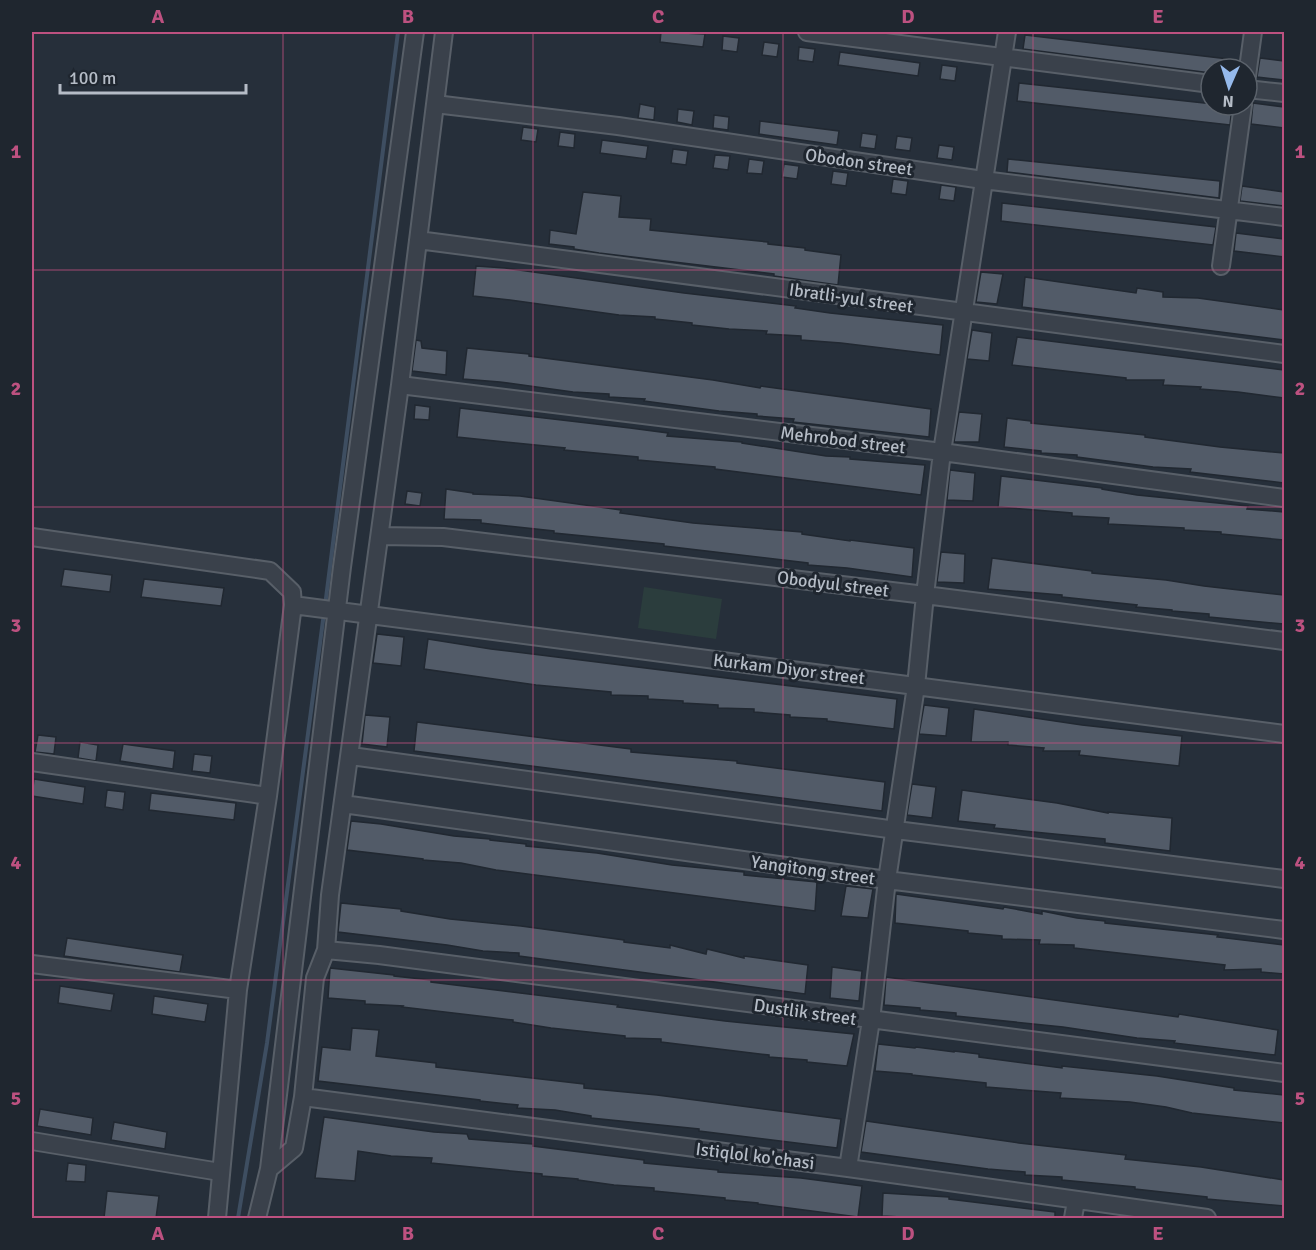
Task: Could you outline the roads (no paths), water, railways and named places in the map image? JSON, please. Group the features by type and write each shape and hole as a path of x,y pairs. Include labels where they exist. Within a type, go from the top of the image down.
{"street":[{"path":"257,1218 269,1169 336,610 415,32"},
{"path":"269,1169 294,1148 303,1097 315,978 326,950 330,895 351,756 444,32"},
{"path":"807,32 1199,82"},
{"path":"848,1168 871,1020 887,880 916,686 942,452 1007,32"},
{"path":"1250,57 1253,32"},
{"path":"1259,90 1284,93"},
{"name":"Obodon street","path":"435,104 630,128 983,180 1284,217"},
{"path":"1221,266 1241,117"},
{"name":"Ibratli-yul street","path":"418,240 1284,354"},
{"name":"Mehrobod street","path":"400,385 942,452 1284,498"},
{"name":"Obodyul street","path":"380,536 443,537 1284,641"},
{"path":"32,537 270,571 292,592 293,605 268,796 238,990 220,1172 218,1218"},
{"name":"Kurkam Diyor street","path":"293,605 1284,734"},
{"path":"351,756 896,830 1284,879"},
{"path":"32,762 268,796"},
{"name":"Yangitong street","path":"343,804 887,880 1284,930"},
{"name":"Dustlik street","path":"326,950 1284,1073"},
{"path":"32,964 238,990"},
{"name":"Istiqlol ko'chasi","path":"303,1097 848,1168 1207,1218"},
{"path":"32,1141 220,1172"},
{"path":"1073,1218 1076,1201"}],"waterway":[{"path":"325,606 398,32"},
{"path":"238,1218 267,1043 324,613"}]}
